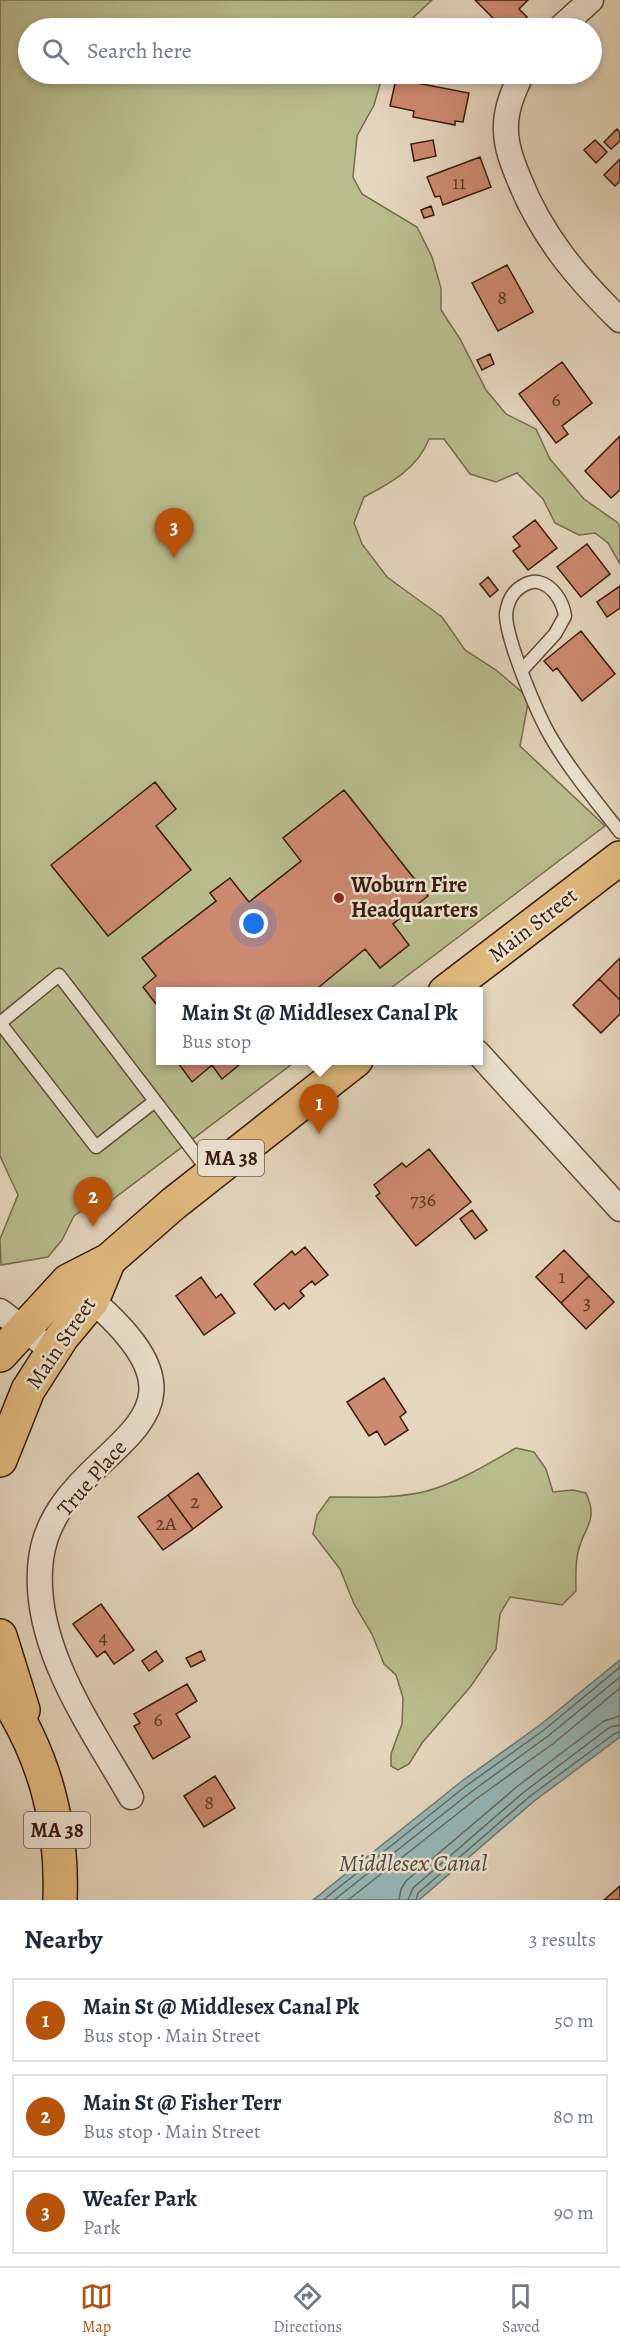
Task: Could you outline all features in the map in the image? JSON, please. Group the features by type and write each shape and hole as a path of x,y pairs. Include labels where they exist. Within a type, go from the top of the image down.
{"main road":[{"name":"Main Street","path":"452,987 620,858"},
{"name":"Main Street","path":"0,1460 28,1390 53,1351 80,1291 109,1260 210,1174 350,1065"},
{"name":"Main Street","path":"0,1355 13,1320 80,1291"},
{"name":"MA 38","path":"0,1636 41,1762 56,1822 60,1849 60,1900"},
{"path":"0,1688 24,1726 41,1762"}],"street":[{"path":"571,18 591,0"},
{"path":"517,84 512,93 506,132 510,155 522,188 543,228 570,268 620,320"},
{"path":"483,1058 620,1209"},
{"name":"True Place","path":"80,1291 140,1350 150,1374 151,1395 148,1408 136,1426 74,1492 50,1530 40,1560 42,1613 51,1649 62,1673 131,1797"},
{"path":"13,1320 53,1351"}],"lane":[{"path":"523,669 555,634 565,616 561,601 541,582 532,581 518,588 508,603 506,615 510,635 523,669 551,738 620,832"},
{"path":"155,1101 96,1147 0,1023 59,975 155,1101 210,1174"}],"green space":[{"path":"0,0 432,0 413,18 18,18 18,84 380,84 374,105 357,136 353,177 362,194 417,227 432,257 441,288 441,310 460,339 486,390 506,414 536,429 550,459 584,499 618,523 620,564 608,543 595,533 579,535 555,523 543,499 517,473 496,482 470,474 444,439 429,439 411,466 394,480 364,497 354,523 362,544 387,577 442,617 465,650 496,670 529,698 520,746 605,826 392,987 156,987 156,1065 291,1065 100,1209 92,1204 74,1216 62,1240 48,1257 1,1265 0,1239 18,1195 0,1156"},
{"path":"516,1448 534,1452 546,1469 553,1492 573,1490 586,1493 590,1503 591,1518 577,1557 576,1591 562,1605 510,1597 500,1614 496,1649 471,1686 422,1743 409,1764 398,1770 391,1766 391,1754 402,1724 403,1698 396,1675 384,1664 372,1634 354,1604 340,1569 313,1534 317,1515 330,1497 391,1496 427,1491 462,1478"}],"water":[{"name":"Middlesex Canal","path":"620,1660 620,1737 533,1802 419,1900 313,1900 462,1781 540,1725"}],"building":[{"path":"475,0 528,0 519,9 526,18 493,18"},
{"path":"395,84 422,84 469,93 463,122 455,121 455,125 413,117 414,111 390,106"},
{"path":"617,129 620,132 620,141 611,149 604,142"},
{"path":"433,140 436,156 414,161 411,144"},
{"path":"595,140 607,152 596,163 584,150"},
{"path":"480,157 491,187 443,205 440,196 435,197 427,177"},
{"path":"620,159 620,181 615,186 604,175"},
{"path":"431,206 434,215 424,218 421,210"},
{"path":"507,265 533,312 498,331 472,283"},
{"path":"490,354 494,364 482,370 477,360"},
{"path":"562,362 592,403 562,426 568,434 556,443 519,394"},
{"path":"620,436 620,490 611,498 585,471"},
{"path":"535,520 557,548 528,570 513,551 520,546 513,537"},
{"path":"587,544 610,574 581,597 557,567"},
{"path":"488,577 498,590 490,597 480,584"},
{"path":"620,586 620,608 607,617 597,602"},
{"path":"581,631 615,674 582,701 557,668 553,671 544,661"},
{"path":"155,782 176,809 156,826 191,870 108,936 51,865"},
{"name":"Woburn Fire Headquarters","path":"344,790 428,896 393,924 409,945 380,968 365,949 319,987 156,987 156,1004 143,987 156,976 142,958 216,901 210,893 230,878 249,902 301,861 283,838"},
{"path":"620,958 620,1000 599,979"},
{"path":"599,979 620,1000 620,1014 601,1033 573,1005"},
{"path":"180,1065 212,1065 192,1082"},
{"path":"212,1065 239,1065 222,1079"},
{"path":"429,1149 471,1202 416,1246 376,1196 380,1193 374,1185 402,1163 406,1167"},
{"path":"472,1210 487,1230 475,1239 460,1219"},
{"path":"305,1247 328,1275 315,1285 312,1281 300,1291 304,1296 289,1309 284,1303 275,1310 254,1284 292,1251 295,1255"},
{"path":"564,1250 589,1276 561,1303 536,1277"},
{"path":"589,1276 614,1302 586,1329 561,1303"},
{"path":"201,1277 216,1298 221,1294 235,1313 204,1335 176,1296"},
{"path":"384,1378 406,1412 400,1417 408,1430 385,1445 377,1431 369,1436 347,1402"},
{"path":"198,1473 222,1507 193,1529 168,1495"},
{"path":"168,1495 193,1529 163,1550 138,1517"},
{"path":"101,1604 134,1650 114,1664 105,1651 97,1657 73,1624"},
{"path":"156,1651 163,1661 149,1671 142,1661"},
{"path":"201,1651 205,1660 191,1667 186,1658"},
{"path":"187,1684 197,1701 176,1714 190,1737 153,1759 134,1726 140,1723 134,1714"},
{"path":"215,1776 235,1808 204,1827 184,1796"},
{"path":"620,1886 620,1900 604,1900"}],"place":[{"name":"Weafer Park","path":"174,558"},
{"name":"Woburn Fire Headquarters","path":"339,898"},
{"name":"Main St @ Middlesex Canal Pk","path":"319,1134"},
{"name":"Main St @ Fisher Terr","path":"93,1227"}]}
